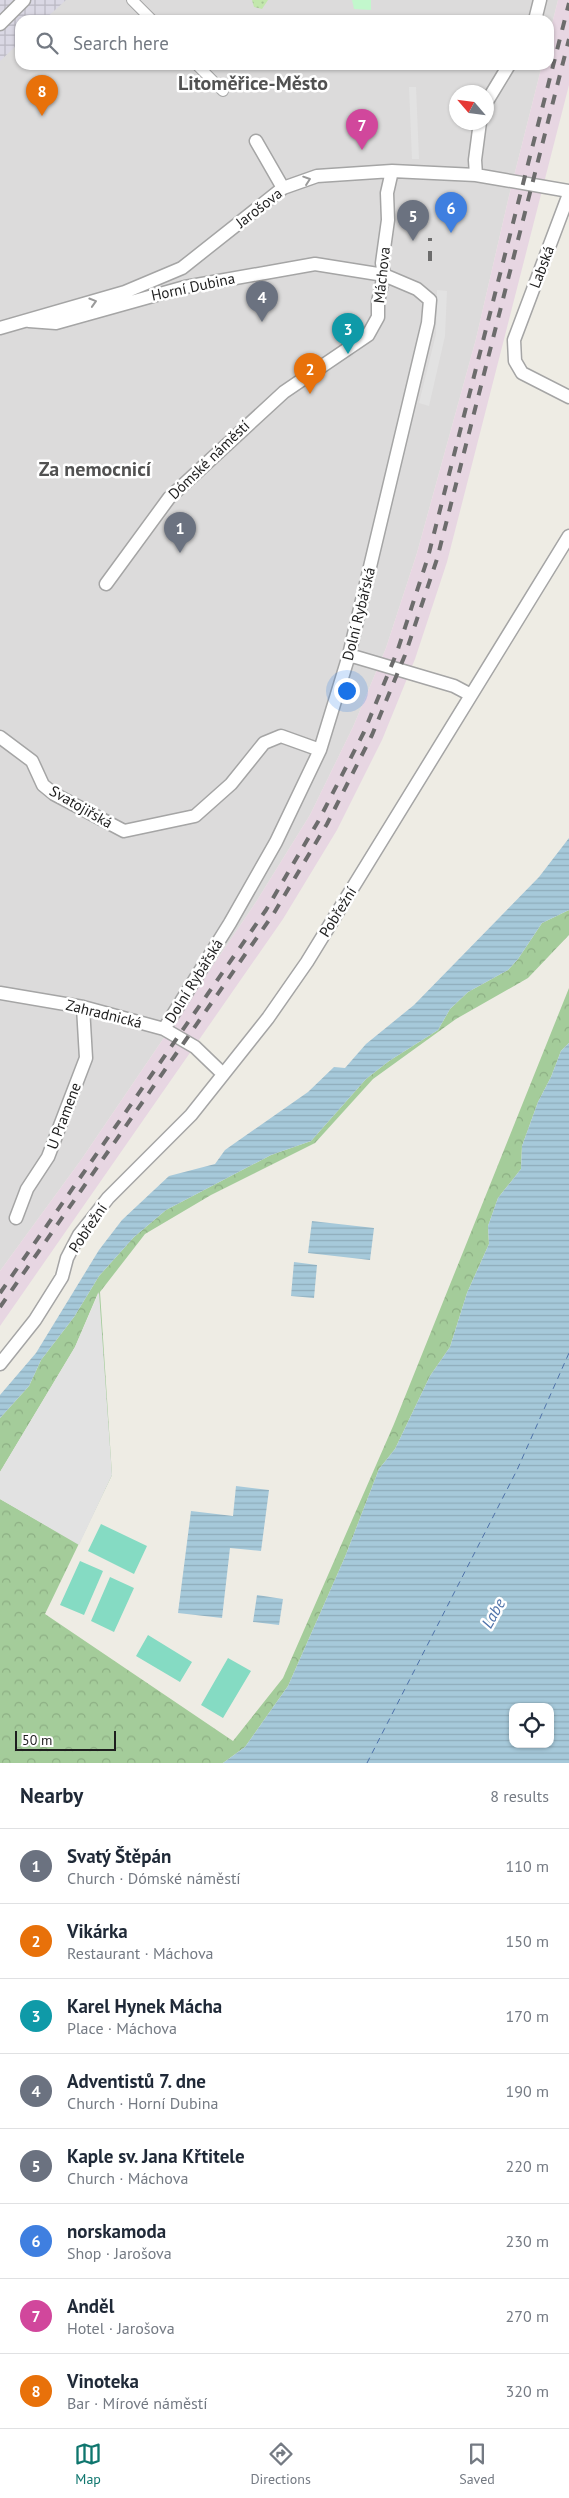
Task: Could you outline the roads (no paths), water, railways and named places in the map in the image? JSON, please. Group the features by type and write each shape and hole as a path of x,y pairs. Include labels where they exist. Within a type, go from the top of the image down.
{"street":[{"path":"0,24 24,0"},
{"path":"132,0 147,15"},
{"path":"536,15 540,0"},
{"path":"202,70 223,91"},
{"path":"494,90 507,70"},
{"path":"476,174 475,160 479,130"},
{"path":"256,141 283,188"},
{"name":"Jarošova","path":"0,328 125,292 182,268 283,188 317,176 392,171 476,174 569,192"},
{"name":"Máchova","path":"284,392 368,335 378,317 378,302 384,275 382,263 388,220 387,193 392,171"},
{"name":"Labská","path":"569,192 514,340 515,361 522,374 569,397"},
{"name":"Horní Dubina","path":"29,321 56,323 185,287 315,264 384,275 417,289 430,300 430,311"},
{"name":"Dolní Rybářská","path":"164,1029 230,923 276,842 320,750 349,655 430,311"},
{"name":"Dómské náměstí","path":"106,584 169,498 284,392"},
{"name":"Pobřežní","path":"0,1364 35,1320 62,1277 67,1258 79,1236 108,1198 185,1121 268,1018 307,962 569,536"},
{"path":"349,655 454,686 471,695"},
{"name":"Svatojiřská","path":"0,737 32,761 43,785 54,794 124,831 195,816 231,784 264,743 281,736 320,750"},
{"name":"Zahradnická","path":"0,994 83,1007 164,1029 195,1047 222,1073"},
{"name":"U Pramene","path":"16,1218 27,1189 48,1157 86,1058 83,1007"}],"water":[{"path":"569,838 569,910 542,923 518,959 508,970 468,992 450,1009 438,1030 389,1061 366,1079 311,1141 271,1155 166,1210 134,1237 99,1276 74,1317 41,1360 29,1386 0,1418 0,1395 36,1353 99,1250 122,1220 169,1176 215,1164 225,1150 308,1092 334,1067 345,1068 366,1044 414,1005 539,877"},
{"name":"Labe","path":"569,1043 569,1763 223,1763 245,1747 288,1686 345,1557 379,1469 395,1449 430,1376 450,1347 467,1293 489,1244 488,1226 498,1198 521,1169 522,1146 538,1102 551,1077 561,1051"},
{"path":"312,1221 374,1228 370,1260 308,1253"},
{"path":"294,1262 317,1265 314,1298 291,1296"},
{"path":"236,1486 269,1490 261,1551 230,1548 222,1618 178,1613 191,1511 233,1516"},
{"path":"257,1595 283,1599 279,1625 253,1622"}],"railway":[{"path":"554,62 569,3"},
{"path":"0,1307 274,913 327,824 372,735 405,655 437,559 569,39"},
{"path":"0,1293 266,910 319,820 364,732 397,652 428,557 552,70"},
{"path":"430,238 430,261"}],"place":[{"name":"Vinoteka","path":"42,116"},
{"name":"Anděl","path":"362,150"},
{"name":"norskamoda","path":"451,233"},
{"name":"Kaple sv. Jana Křtitele","path":"413,241"},
{"name":"Adventistů 7. dne","path":"262,322"},
{"name":"Karel Hynek Mácha","path":"348,354"},
{"name":"Vikárka","path":"310,394"},
{"name":"Svatý Štěpán","path":"180,553"}],"district":[{"name":"Litoměřice-Město","path":"253,83"},
{"name":"Za nemocnicí","path":"95,469"}]}
